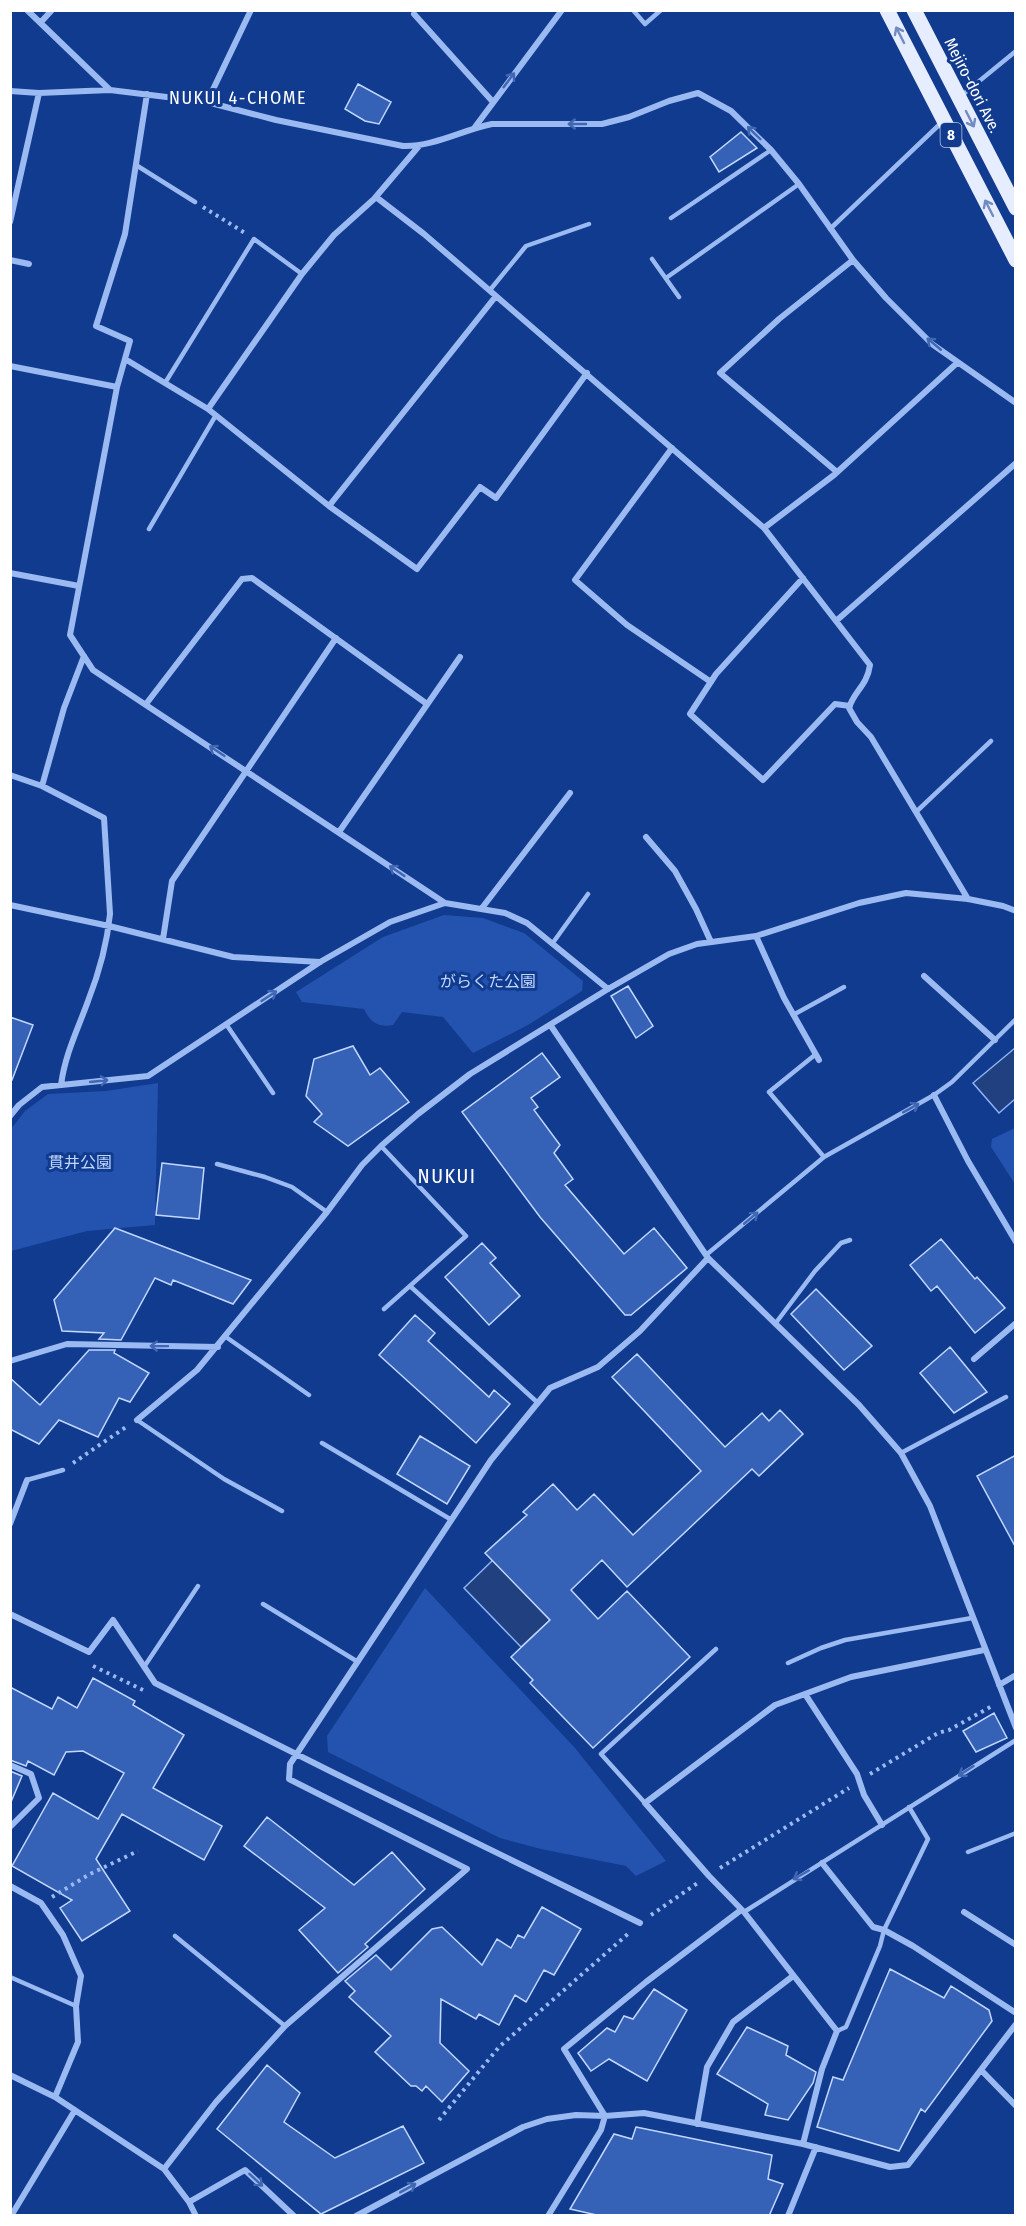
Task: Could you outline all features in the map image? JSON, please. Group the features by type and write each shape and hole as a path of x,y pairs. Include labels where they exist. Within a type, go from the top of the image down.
{"main road":[{"name":"8","path":"887,10 1016,260"},
{"name":"Mejiro-dori Ave.","path":"914,10 1016,208"}],"street":[{"path":"27,10 110,90"},
{"path":"41,22 52,10"},
{"path":"207,102 251,10"},
{"path":"474,127 562,10"},
{"path":"414,12 494,102"},
{"path":"10,91 39,93 110,90 207,102 276,120 403,146 419,146 492,123 602,124 628,117 669,100 698,93 731,111 771,150 799,184 853,260 886,298 932,344 1016,403"},
{"path":"10,222 39,93"},
{"path":"147,94 125,234 96,326 130,341 117,387 70,635 93,669 445,903 505,913 526,923 608,989"},
{"path":"208,409 302,274 334,235 376,197 419,146"},
{"path":"376,197 490,290 764,528 870,665 866,682 851,700 849,708 857,722 871,737 968,899"},
{"path":"10,260 29,264"},
{"path":"837,472 720,373 779,319 853,260"},
{"path":"329,506 496,296"},
{"path":"125,359 208,409 329,506 417,569 480,487 496,498 587,373"},
{"path":"764,528 837,472 957,363"},
{"path":"10,366 117,387"},
{"path":"672,448 575,580 627,625 711,682"},
{"path":"836,621 1016,464"},
{"path":"10,573 79,586"},
{"path":"146,704 242,579 252,578 427,704"},
{"path":"803,578 711,682 690,714 763,780 835,704 850,706"},
{"path":"163,939 172,881 336,638"},
{"path":"42,786 64,708 84,656"},
{"path":"339,832 460,657"},
{"path":"10,775 42,786 104,818 109,926 96,978 73,1035 61,1085"},
{"path":"482,908 570,793"},
{"path":"646,837 675,871 711,942"},
{"path":"137,1420 197,1370 218,1347 362,1165 381,1146 470,1074 608,989 669,954 697,944 756,936 859,903 906,893 968,899 1016,911"},
{"path":"10,1116 19,1105 42,1087 148,1076 320,962 390,922 445,903"},
{"path":"10,905 109,926 233,957 320,962"},
{"path":"756,936 817,1057"},
{"path":"924,976 995,1040"},
{"path":"551,1026 707,1257 859,1405 901,1453 930,1506 1016,1728"},
{"path":"934,1095 968,1161 1016,1242"},
{"path":"164,2169 216,2102 285,2026 467,1869 290,1779 290,1764 490,1460 550,1388 598,1367 640,1331 707,1257"},
{"path":"974,1359 1016,1323"},
{"path":"10,1361 67,1344 218,1347"},
{"path":"10,1524 27,1480"},
{"path":"10,1614 89,1652 112,1620 155,1683 640,1923"},
{"path":"803,2144 822,2069 837,2031 742,1911 645,1803 775,1705 851,1677 984,1650"},
{"path":"999,1685 1016,1675"},
{"path":"805,1694 860,1782 864,1795 882,1825"},
{"path":"10,1765 31,1774 39,1798 10,1827"},
{"path":"822,1863 873,1927 884,1930 913,1946 1016,2013"},
{"path":"11,1886 41,1903 63,1935 81,1976 75,2006 78,2042 55,2097"},
{"path":"548,2216 601,2130 604,2116 564,2049 646,1982 742,1911"},
{"path":"964,1912 1016,1945"},
{"path":"697,2124 707,2067 733,2022 793,1976"},
{"path":"356,2216 523,2127 547,2119 576,2115 604,2116 644,2113 803,2144 890,2168 909,2165 1016,2024"},
{"path":"981,2070 1016,2106"},
{"path":"10,2075 55,2097 164,2169 196,2216"},
{"path":"11,2216 75,2110"},
{"path":"788,2216 816,2147"},
{"path":"185,2216 190,2206 245,2170 294,2216"}],"lane":[{"path":"633,10 645,24 661,10"},
{"path":"959,98 1016,51"},
{"path":"831,229 944,120"},
{"path":"671,218 771,150"},
{"path":"136,165 195,202"},
{"path":"666,278 799,184"},
{"path":"490,290 526,246 589,224"},
{"path":"165,383 254,238 302,274"},
{"path":"652,259 679,297"},
{"path":"149,530 216,415"},
{"path":"916,812 991,741"},
{"path":"552,944 588,894"},
{"path":"794,1015 844,987"},
{"path":"707,1257 824,1157 934,1095 952,1082 1016,1019"},
{"path":"226,1024 273,1092"},
{"path":"817,1057 769,1092 824,1157"},
{"path":"381,1146 466,1236 384,1309"},
{"path":"217,1164 292,1187 327,1212"},
{"path":"776,1324 815,1271 841,1243 850,1240"},
{"path":"410,1286 538,1403"},
{"path":"226,1336 309,1395"},
{"path":"901,1453 1006,1397"},
{"path":"137,1420 224,1479 282,1510"},
{"path":"322,1443 450,1519"},
{"path":"27,1480 63,1470"},
{"path":"144,1667 198,1586"},
{"path":"263,1604 358,1662"},
{"path":"788,1663 845,1640 972,1618"},
{"path":"645,1803 601,1754 716,1649"},
{"path":"742,1911 1016,1740"},
{"path":"837,2031 846,2027 880,1946 884,1930 928,1839 909,1808"},
{"path":"968,1852 1016,1833"},
{"path":"175,1936 285,2026"},
{"path":"10,1977 75,2006"}],"path":[{"path":"195,202 254,238"},
{"path":"63,1470 137,1420"},
{"path":"440,2120 499,2047 640,1923 709,1876 860,1782 888,1762 1004,1699"},
{"path":"41,1903 138,1851"}],"green space":[{"name":"がらくた公園","path":"444,915 483,918 524,933 583,981 582,991 528,1025 473,1053 443,1017 402,1012 393,1025 383,1026 372,1021 364,1009 302,1002 296,992 383,937"},
{"name":"貫井公園","path":"158,1083 155,1225 87,1231 11,1251 11,1129 25,1111 48,1094 106,1091"},
{"path":"1015,1128 1015,1184 991,1147 992,1139"},
{"path":"425,1588 575,1748 666,1861 636,1876 626,1866 541,1849 500,1838 328,1752 327,1736"}],"shaded area":[{"path":"1015,1048 1015,1099 999,1113 973,1083"},
{"path":"493,1560 550,1620 521,1647 464,1588"}],"building":[{"path":"358,84 391,102 379,124 365,121 345,109"},
{"path":"741,132 757,148 719,172 710,157"},
{"path":"628,986 653,1026 636,1038 611,996"},
{"path":"10,1017 33,1025 12,1080 10,1080"},
{"path":"353,1046 370,1075 380,1068 409,1102 348,1146 314,1122 322,1114 306,1096 314,1059"},
{"path":"542,1053 560,1077 531,1098 538,1107 534,1110 560,1145 554,1153 573,1179 565,1185 624,1254 654,1228 687,1268 631,1315 625,1315 540,1217 462,1112"},
{"path":"162,1163 204,1168 199,1219 156,1215"},
{"path":"115,1228 251,1280 233,1304 173,1280 171,1285 155,1278 121,1340 99,1339 104,1333 62,1331 54,1300"},
{"path":"941,1239 975,1279 977,1277 1005,1308 975,1333 937,1286 931,1291 910,1265"},
{"path":"482,1243 496,1258 490,1263 520,1296 489,1325 445,1277"},
{"path":"816,1289 872,1346 844,1370 791,1314"},
{"path":"415,1315 435,1333 428,1341 489,1397 494,1390 510,1404 476,1443 379,1355"},
{"path":"950,1347 987,1392 954,1413 920,1373"},
{"path":"89,1350 115,1350 114,1353 149,1373 130,1402 119,1398 98,1437 59,1420 39,1444 10,1429 10,1378 40,1405"},
{"path":"637,1354 725,1447 762,1413 769,1421 780,1410 803,1434 759,1476 752,1469 627,1587 602,1560 571,1590 598,1619 627,1591 690,1657 593,1748 530,1683 533,1680 511,1657 550,1620 485,1553 527,1515 523,1512 553,1484 577,1510 594,1494 633,1535 701,1471 612,1377"},
{"path":"420,1436 470,1466 447,1504 397,1474"},
{"path":"1016,1455 1016,1548 977,1476"},
{"path":"93,1678 135,1701 133,1705 184,1735 153,1788 222,1826 204,1860 122,1814 96,1859 130,1911 82,1941 60,1908 72,1900 12,1866 53,1793 98,1819 124,1773 83,1751 66,1752 54,1775 28,1761 26,1766 10,1760 10,1687 52,1709 58,1697 77,1708"},
{"path":"994,1713 1007,1738 976,1752 963,1731"},
{"path":"10,1771 22,1776 11,1802 10,1801"},
{"path":"267,1817 354,1885 392,1852 425,1889 365,1944 368,1947 338,1973 299,1930 325,1908 244,1846"},
{"path":"542,1907 581,1929 554,1975 544,1970 526,2002 515,1995 499,2025 479,2014 476,2019 441,1999 440,2043 469,2071 442,2102 426,2086 422,2091 416,2086 411,2086 375,2052 391,2036 349,1997 355,1991 345,1981 376,1955 391,1970 432,1929 442,1927 482,1965 497,1939 511,1948 518,1935 524,1938"},
{"path":"890,1969 944,1998 951,1986 989,2010 992,2021 925,2112 921,2109 899,2151 817,2127 833,2077 843,2080"},
{"path":"654,1989 687,2010 647,2081 609,2059 591,2071 578,2053 607,2028 615,2032 624,2016 633,2019"},
{"path":"747,2027 788,2046 786,2055 816,2072 813,2083 788,2120 765,2115 768,2104 717,2074"},
{"path":"267,2065 300,2093 284,2122 335,2158 403,2126 424,2163 321,2214 217,2129"},
{"path":"636,2127 772,2155 768,2179 783,2184 769,2216 601,2216 570,2209 614,2134 632,2139"}],"district":[{"name":"NUKUI 4-CHOME","path":"238,98"},
{"name":"NUKUI","path":"447,1176"}]}
